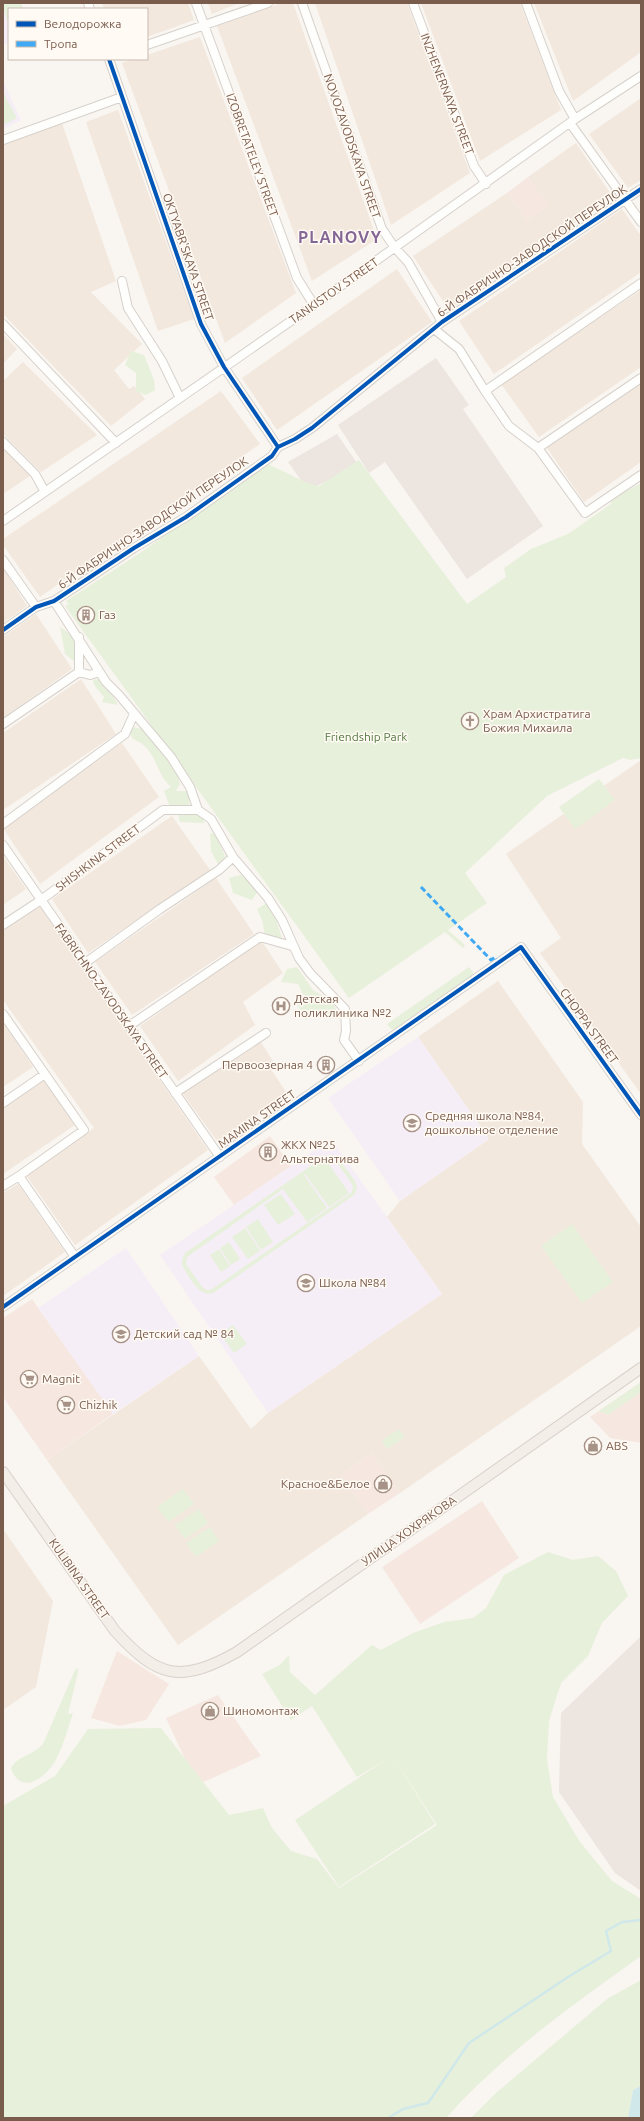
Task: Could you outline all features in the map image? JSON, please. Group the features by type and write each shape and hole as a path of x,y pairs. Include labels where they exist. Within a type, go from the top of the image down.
{"main road":[{"name":"УЛИЦА ХОХРЯКОВА","path":"168,1672 188,1673 195,1671 217,1663 237,1652 641,1368"},
{"name":"KULIBINA STREET","path":"3,1472 115,1631 134,1652 151,1665 168,1672"}],"street":[{"name":"IZOBRETATELEY STREET","path":"196,3 297,278 314,305"},
{"path":"148,45 268,3"},
{"name":"NOVOZAVODSKAYA STREET","path":"302,3 382,230 395,248 408,262 442,322"},
{"name":"INZHENERNAYA STREET","path":"413,3 474,166 486,184"},
{"path":"526,3 559,91 573,121 641,222"},
{"name":"OKTYABR'SKAYA STREET","path":"109,60 201,324 224,367 278,447"},
{"name":"TANKISTOV STREET","path":"3,521 314,305 573,121 641,76"},
{"path":"3,140 122,97"},
{"name":"6-Й ФАБРИЧНО-ЗАВОДСКОЙ ПЕРЕУЛОК","path":"3,630 36,607 54,601 192,512 272,456 278,447 295,439 312,428 442,322 641,189"},
{"path":"122,281 128,308 162,361 180,398"},
{"path":"484,391 641,283"},
{"path":"3,324 116,443"},
{"path":"434,330 459,350 484,391 509,426 538,448 585,513 641,475"},
{"path":"538,448 641,378"},
{"path":"3,442 35,474 45,492"},
{"path":"3,560 36,607"},
{"path":"54,601 79,637 99,672 171,757 190,787 198,810 212,819 233,857 268,898 282,920 292,946 310,973 345,1009 346,1031 344,1040 359,1061"},
{"path":"79,637 79,672"},
{"path":"3,724 79,672 90,675 99,672"},
{"path":"3,824 125,734 134,714"},
{"name":"SHISHKINA STREET","path":"3,925 41,900 163,810 198,810"},
{"name":"FABRICHNO-ZAVODSKAYA STREET","path":"3,845 220,1157"},
{"path":"85,963 160,909 219,870 233,857"},
{"path":"129,1026 260,937 292,946"},
{"name":"MAMINA STREET","path":"3,1307 521,947"},
{"name":"CHOPPA STREET","path":"521,947 641,1115"},
{"path":"3,1014 84,1130 3,1186"},
{"path":"175,1093 266,1034"},
{"path":"3,1103 45,1074"},
{"path":"19,1176 75,1257"}],"shaded area":[{"path":"3,3 21,3 23,8 8,8 8,43 3,45"},
{"path":"102,3 188,3 194,20 148,37 148,8 104,8"},
{"path":"208,3 239,3 212,14"},
{"path":"281,3 293,3 377,239 312,281 217,26"},
{"path":"315,3 407,3 470,173 391,225"},
{"path":"421,3 520,3 561,110 480,161"},
{"path":"534,3 641,3 641,52 573,101"},
{"path":"200,37 296,293 225,343 122,63 131,60 148,60 148,55"},
{"path":"3,81 21,120 3,129"},
{"path":"641,98 641,180 628,188 589,134"},
{"path":"118,110 194,319 158,331 86,122"},
{"path":"62,123 116,281 91,292 142,344 114,370 129,389 134,386 145,399 111,426 3,314 3,143"},
{"path":"576,143 613,197 449,310 413,256 507,193 527,221 548,205 528,177"},
{"path":"528,177 549,205 527,221 507,193"},
{"path":"622,209 641,236 641,272 494,374 459,321"},
{"path":"397,269 432,322 277,430 242,378"},
{"path":"641,290 641,367 539,437 501,384"},
{"path":"3,334 17,349 3,364"},
{"path":"436,358 469,405 463,409 543,526 467,579 385,462 369,473 338,425"},
{"path":"23,362 97,435 41,472 3,434 3,381"},
{"path":"641,384 641,462 584,502 547,448"},
{"path":"221,391 260,444 40,597 3,545 3,539"},
{"path":"337,434 359,466 308,490 288,462"},
{"path":"3,448 30,476 3,494"},
{"path":"3,568 27,606 3,623"},
{"path":"36,614 72,669 3,718 3,637"},
{"path":"81,679 116,734 3,810 3,733"},
{"path":"122,743 159,797 40,884 3,828"},
{"path":"641,760 641,1094 540,953 561,938 506,854"},
{"path":"172,816 210,870 88,953 52,899"},
{"path":"3,856 26,889 3,905"},
{"path":"216,878 254,934 132,1015 95,962"},
{"path":"40,907 208,1150 75,1245 26,1175 94,1128 3,1000 3,931"},
{"path":"261,940 283,973 243,1002 255,1025 178,1081 140,1026"},
{"path":"498,981 583,1102 582,1144 641,1227 641,1326 400,1493 372,1453 341,1475 368,1514 178,1645 47,1460 199,1356 251,1429 268,1413 442,1294 387,1217 400,1201 489,1139 418,1037"},
{"path":"3,1022 33,1067 3,1087"},
{"name":"Средняя школа №84, дошкольное отделение","path":"418,1037 489,1139 400,1201 328,1098"},
{"path":"259,1039 273,1061 268,1065 288,1095 217,1141 181,1091"},
{"path":"43,1077 75,1125 3,1174 3,1105"},
{"path":"270,1136 291,1166 234,1205 214,1177"},
{"name":"Школа №84","path":"331,1139 442,1294 268,1413 160,1255"},
{"path":"18,1184 65,1252 3,1296 3,1193"},
{"name":"Детский сад № 84","path":"126,1248 199,1356 113,1414 38,1308"},
{"path":"32,1299 113,1414 47,1460 3,1397 3,1318"},
{"path":"641,1382 641,1443 610,1438 590,1417"},
{"path":"372,1453 400,1493 368,1514 341,1475"},
{"path":"482,1501 519,1558 420,1624 382,1567"},
{"path":"3,1529 53,1601 36,1687 3,1710"},
{"path":"641,1636 641,1891 615,1873 559,1792 561,1713"},
{"path":"117,1651 169,1684 146,1720 120,1726 91,1718"},
{"path":"218,1695 261,1756 197,1785 166,1718"}],"green space":[{"path":"3,3 21,3 23,8 8,8 8,22 3,9"},
{"path":"3,92 17,118 3,125"},
{"path":"131,351 144,355 154,380 155,390 146,395 136,391 136,373 125,365"},
{"name":"Friendship Park","path":"359,460 467,604 506,577 504,568 531,549 568,534 611,504 612,499 619,494 641,483 641,758 630,760 623,758 547,796 465,873 487,903 448,930 465,945 463,948 445,932 349,998 65,606 69,604 66,601 140,553 266,463 305,482 319,486"},
{"path":"60,627 76,638 75,662 65,654"},
{"path":"98,679 112,694 118,705 102,702 104,697 94,685 93,680"},
{"path":"132,727 147,732 163,750 179,779 180,784 176,791 188,791 190,800 188,807 170,807 164,791 171,787 161,775 152,755 141,743 133,739 130,733"},
{"path":"599,779 615,800 575,829 559,807"},
{"path":"178,813 203,815 204,823 180,822"},
{"path":"210,833 216,834 226,859 219,866 211,851"},
{"path":"241,875 258,891 252,900 233,893 229,878"},
{"path":"267,903 276,919 282,939 265,935 262,920 257,909"},
{"path":"297,967 313,990 332,1001 340,1019 316,1012 306,1020 296,1002 305,998 298,984 281,982 287,969"},
{"path":"469,967 473,972 472,977 396,1030 391,1029 387,1024"},
{"path":"331,1155 334,1157 350,1173 357,1186 354,1195 213,1293 208,1294 203,1292 194,1285 182,1265 182,1259 185,1253 325,1156","holes":["331,1158 335,1160 352,1184 353,1188 351,1193 212,1289 207,1290 203,1288 186,1264 187,1257 283,1189 307,1222 327,1208 304,1175 305,1174 329,1207 349,1193 326,1160"]},
{"path":"281,1194 295,1214 278,1225 264,1205"},
{"path":"258,1219 273,1242 261,1250 246,1227"},
{"path":"572,1224 613,1282 582,1303 541,1246"},
{"path":"245,1228 260,1251 248,1259 232,1237"},
{"path":"229,1242 240,1259 231,1265 220,1248"},
{"path":"219,1249 230,1266 221,1272 210,1255"},
{"path":"233,1325 247,1344 234,1353 220,1334"},
{"path":"641,1382 641,1392 608,1415 599,1411"},
{"path":"399,1429 405,1437 387,1449 382,1440"},
{"path":"183,1489 194,1504 168,1522 157,1507"},
{"path":"199,1509 208,1523 185,1539 175,1525"},
{"path":"210,1527 219,1541 196,1557 186,1543"},
{"path":"548,1552 573,1560 598,1556 616,1571 628,1596 602,1623 588,1656 561,1683 549,1721 547,1760 553,1797 580,1842 612,1881 641,1899 641,1956 589,1993 514,2052 490,2073 446,2118 3,2118 3,1806 55,1776 88,1729 161,1728 229,1815 263,1808 272,1828 291,1851 317,1859 339,1888 437,1825 392,1755 435,1824 339,1887 295,1820 387,1759 357,1777 312,1706 291,1720 262,1674 280,1665 289,1655 290,1672 315,1695 372,1645 381,1650 413,1633 444,1622 473,1618 486,1608 504,1575"},
{"path":"79,1668 68,1714 73,1713 57,1758 44,1775 38,1779 26,1783 20,1781 15,1776 11,1768 18,1760 39,1748 43,1744 75,1670"},
{"path":"641,1980 641,2086 633,2090 628,2118 471,2118 496,2093 607,1999"}],"water":[{"path":"641,2086 641,2118 628,2118 633,2090"}],"waterway":[{"path":"388,2118 403,2109 428,2103 469,2043 568,1977 611,1951 606,1931 622,1922 641,1920"}],"marked path":[{"path":"421,887 491,960 495,957 496,959"}],"cycle path":[{"path":"109,60 201,324 224,367 278,447"},
{"path":"3,630 36,607 54,601 134,548 186,517 272,456 278,447 295,439 312,428 442,322 641,189"},
{"path":"3,1307 521,947 641,1115"}],"place":[{"name":"Газ","path":"86,615"},
{"name":"Храм Архистратига Божия Михаила","path":"470,721"},
{"name":"Детская поликлиника №2","path":"281,1006"},
{"name":"Первоозерная 4","path":"326,1065"},
{"name":"Средняя школа №84, дошкольное отделение","path":"412,1123"},
{"name":"ЖКХ №25 Альтернатива","path":"268,1152"},
{"name":"Школа №84","path":"306,1283"},
{"name":"Детский сад № 84","path":"121,1334"},
{"name":"Magnit","path":"29,1379"},
{"name":"Chizhik","path":"66,1405"},
{"name":"ABS","path":"593,1446"},
{"name":"Красное&Белое","path":"383,1484"},
{"name":"Шиномонтаж","path":"210,1711"}],"district":[{"name":"PLANOVY","path":"340,237"}]}
